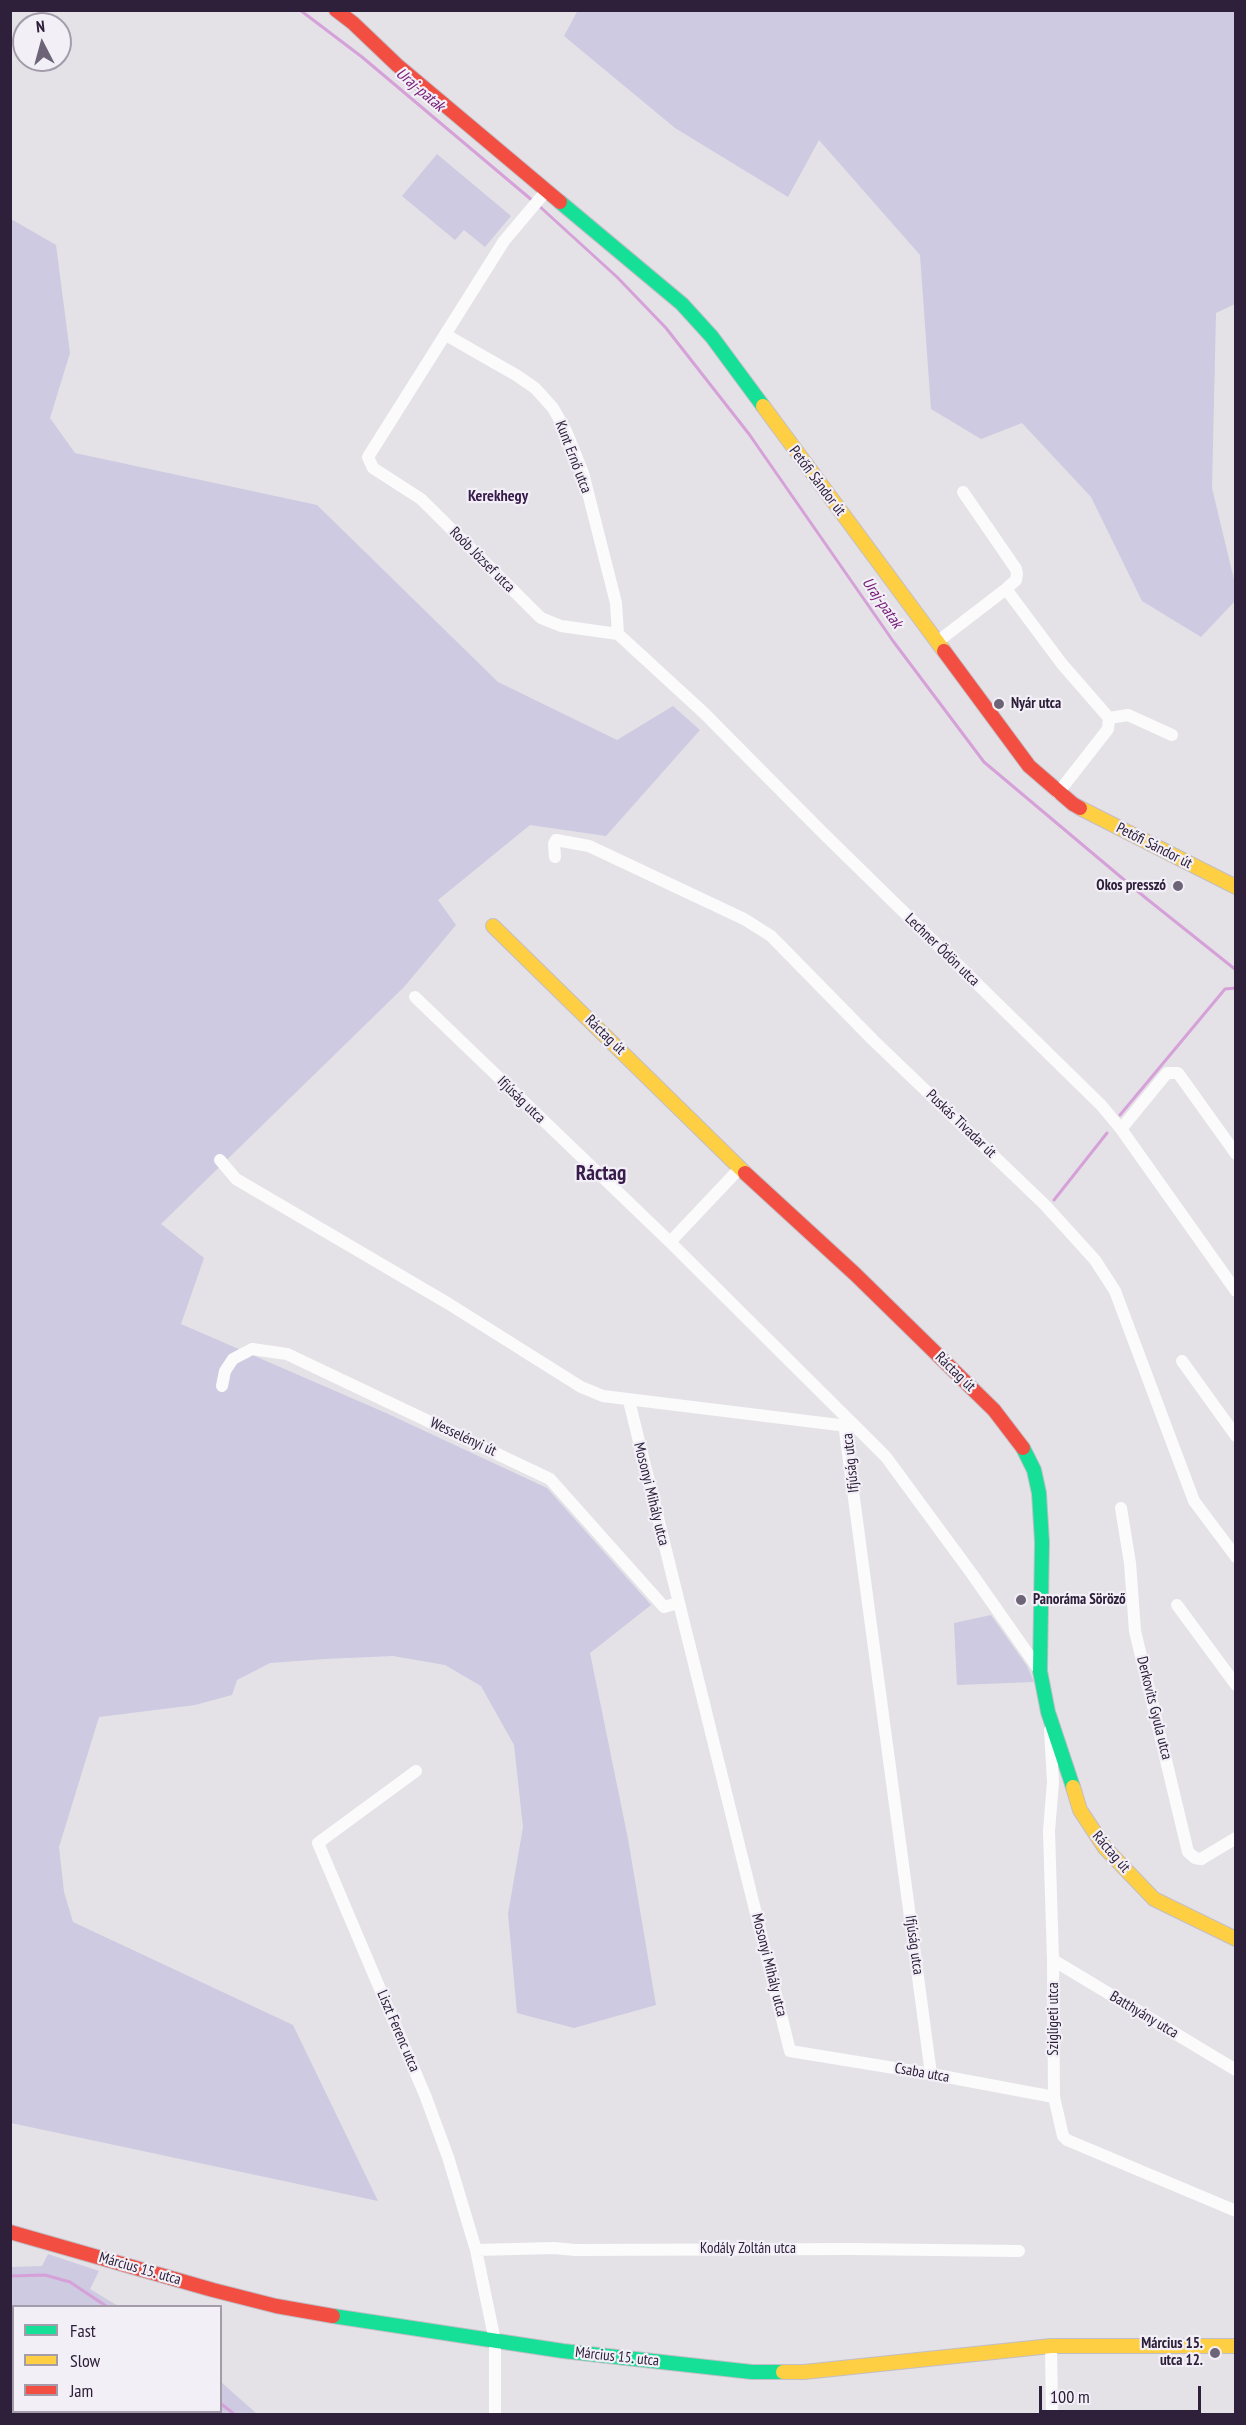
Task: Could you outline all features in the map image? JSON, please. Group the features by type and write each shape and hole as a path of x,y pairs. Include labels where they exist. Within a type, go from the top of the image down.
{"street":[{"name":"Petőfi Sándor út","path":"336,10 545,193 682,303 712,337 1029,766 1073,804 1236,887"},
{"path":"446,335 504,241 545,193"},
{"name":"Roób József utca","path":"446,335 370,452 368,456 373,468 421,499 541,618 561,626 618,634"},
{"name":"Kunt Ernő utca","path":"446,335 516,375 535,388 553,408 566,431 583,473 616,603 618,634"},
{"path":"937,642 1016,580 1016,569 963,492"},
{"path":"1006,590 1062,664 1109,718 1108,729 1058,793"},
{"name":"Lechner Ödön utca","path":"618,634 704,713 1101,1105 1121,1129 1236,1291"},
{"path":"1109,718 1128,714 1172,735"},
{"name":"Puskás Tivadar út","path":"555,857 556,840 589,846 744,919 771,936 873,1040 1046,1205 1095,1260 1115,1291 1194,1501 1236,1557"},
{"name":"Ráctag út","path":"493,926 740,1168 855,1274 994,1410 1026,1452 1034,1470 1041,1518 1040,1671 1048,1712 1080,1810 1105,1848 1154,1899 1236,1939"},
{"name":"Ifjúság utca","path":"416,997 670,1242 851,1422 845,1431 931,2074"},
{"path":"1121,1129 1167,1073 1178,1073 1236,1154"},
{"path":"220,1160 236,1179 449,1304 581,1387 603,1396 629,1401 700,1407 839,1425 851,1422 886,1457 1040,1671"},
{"path":"670,1242 740,1168"},
{"name":"Wesselényi út","path":"222,1386 225,1371 233,1359 252,1349 287,1354 550,1479 664,1607 678,1603"},
{"path":"1182,1361 1236,1436"},
{"name":"Mosonyi Mihály utca","path":"629,1401 790,2051"},
{"name":"Derkovits Gyula utca","path":"1120,1508 1130,1563 1135,1631 1188,1852 1195,1858 1201,1859 1236,1838"},
{"path":"1177,1605 1236,1685"},
{"name":"Szigligeti utca","path":"1048,1712 1053,1782 1049,1831 1054,2097 1060,2128 1067,2140 1236,2211"},
{"name":"Liszt Ferenc utca","path":"416,1771 318,1843 425,2095 448,2157 476,2250 495,2341 495,2415"},
{"name":"Batthyány utca","path":"1053,1960 1236,2070"},
{"name":"Csaba utca","path":"790,2051 1054,2097"},
{"name":"Március 15. utca","path":"10,2232 246,2299 349,2319 495,2341 752,2372 784,2373 1051,2346 1236,2346"},
{"name":"Kodály Zoltán utca","path":"476,2250 851,2249 1019,2252"},
{"path":"1051,2346 1052,2415"}],"shaded area":[{"path":"578,10 1235,11 1235,304 1216,313 1212,488 1235,584 1235,601 1201,637 1142,601 1091,497 1022,423 981,439 931,409 920,255 819,140 788,197 675,128 564,36"},
{"path":"437,154 511,216 485,247 464,230 455,240 402,196"},
{"path":"11,219 56,245 70,353 50,418 75,453 317,505 498,682 617,740 673,706 700,730 606,836 530,825 438,900 456,925 404,987 161,1224 204,1258 181,1324 386,1413 547,1488 651,1605 590,1653 628,1839 656,2005 574,2028 517,2013 508,1914 523,1827 514,1745 481,1686 445,1665 393,1656 270,1663 237,1680 232,1695 195,1705 99,1717 59,1847 64,1892 73,1922 293,2025 378,2201 11,2123"},
{"path":"991,1615 1027,1666 1034,1682 957,1685 954,1623"},
{"path":"48,2254 99,2271 90,2289 116,2305 11,2306 11,2267 42,2266"},
{"path":"12,2305 12,2413 187,2414 11,2414 10,2306"},
{"path":"222,2383 257,2414 185,2413 222,2413"}],"waterway":[{"name":"Uraj-patak","path":"300,10 362,57 533,201"},
{"name":"Uraj-patak","path":"538,205 617,277 666,328 749,434 893,641 984,762 1147,899 1236,970"},
{"path":"1120,1115 1225,989 1236,988"},
{"path":"1054,1200 1107,1133"},
{"path":"10,2276 45,2275 70,2282 104,2305"},
{"path":"222,2405 234,2414"}],"traffic: fast":[{"path":"560,202 682,304 712,337 763,406"},
{"path":"1023,1448 1034,1470 1039,1493 1042,1542 1040,1671 1048,1712 1073,1787"},
{"path":"333,2316 563,2351 752,2372 783,2372"}],"traffic: slow":[{"path":"763,406 944,651"},
{"path":"1080,808 1236,887"},
{"path":"493,926 745,1173"},
{"path":"1073,1787 1080,1810 1105,1848 1154,1899 1236,1939"},
{"path":"783,2372 804,2372 1051,2346 1236,2346"}],"traffic: jam":[{"path":"336,10 397,65 560,202"},
{"path":"944,651 1029,766 1080,808"},
{"path":"745,1173 855,1274 994,1410 1023,1448"},
{"path":"10,2232 213,2290 276,2306 333,2316"}],"place":[{"name":"Nyár utca","path":"999,704"},
{"name":"Okos presszó","path":"1178,886"},
{"name":"Panoráma Söröző","path":"1021,1600"},
{"name":"Március 15. utca 12.","path":"1215,2353"}],"district":[{"name":"Kerekhegy","path":"498,496"},
{"name":"Ráctag","path":"601,1174"}]}
